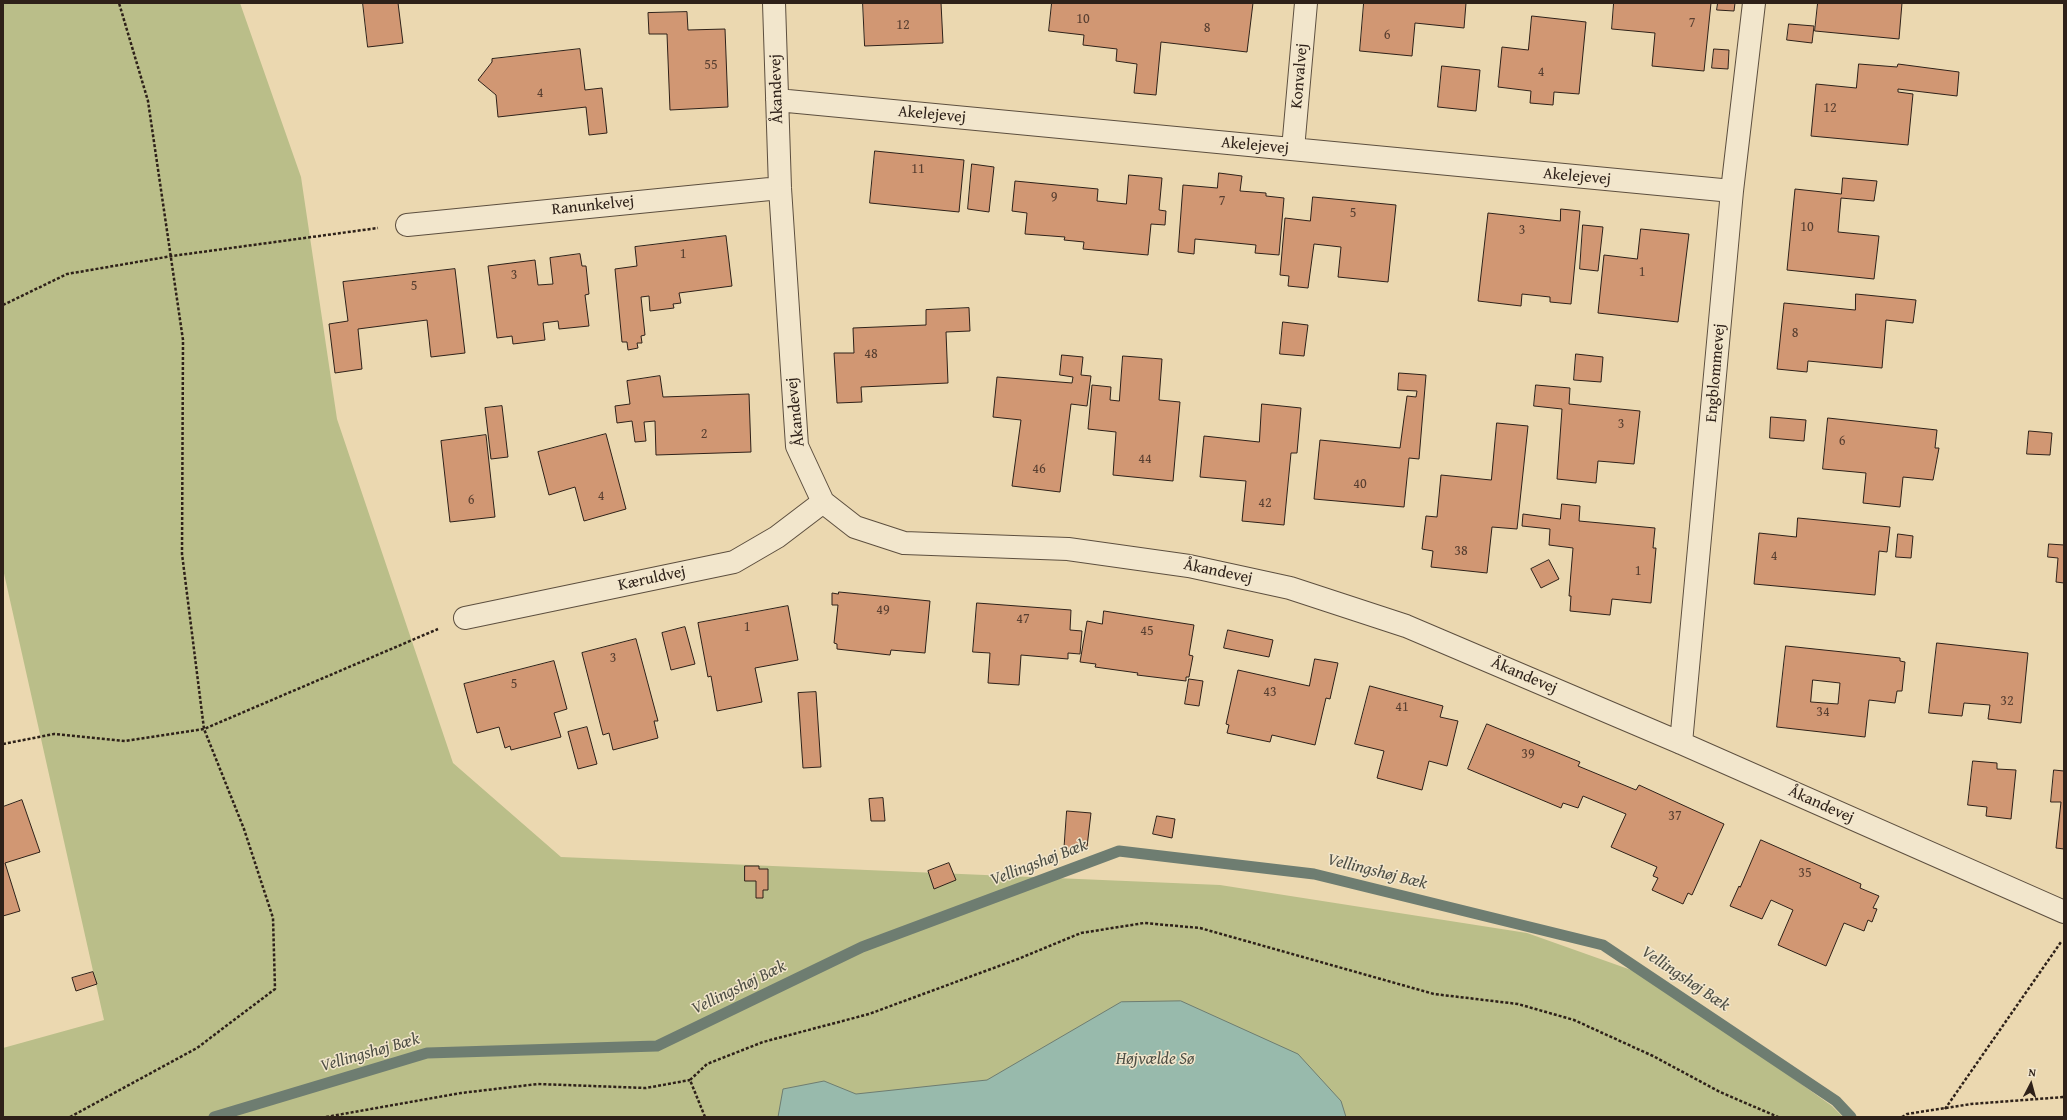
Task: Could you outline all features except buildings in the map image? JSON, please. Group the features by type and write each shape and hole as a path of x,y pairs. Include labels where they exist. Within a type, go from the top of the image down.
{"street":[{"name":"Åkandevej","path":"774,3 780,188 796,446 823,502 855,527 904,543 1068,549 1189,566 1290,588 1406,626 1681,742 2064,912"},
{"name":"Konvalvej","path":"1293,149 1306,3"},
{"name":"Engblommevej","path":"1681,742 1732,191 1754,3"},
{"name":"Akelejevej","path":"778,100 1732,191"},
{"name":"Ranunkelvej","path":"407,225 780,188"},
{"name":"Kæruldvej","path":"465,618 734,562 777,537 823,502"}],"path":[{"path":"70,1117 197,1048 275,989 273,918 244,829 204,729 182,554 183,340 172,256 148,101 119,3"},
{"path":"3,305 67,274 172,256 407,225"},
{"path":"3,744 54,734 125,741 204,729 465,618"},
{"path":"326,1117 461,1094 538,1084 646,1088 690,1080 707,1064 763,1042 868,1014 1018,959 1081,933 1144,923 1200,928 1434,994 1518,1004 1574,1020 1653,1056 1720,1092 1778,1117"},
{"path":"1945,1109 2058,947 2064,936"},
{"path":"690,1080 705,1117"},
{"path":"1902,1117 1907,1114 1971,1104 2064,1097"}],"green space":[{"path":"3,3 240,3 301,177 337,419 453,763 561,857 1220,885 1527,933 1651,977 1832,1106 1843,1117 3,1117 3,1048 104,1020 3,569"}],"water":[{"name":"Højvælde Sø","path":"1181,1001 1298,1054 1341,1101 1346,1117 778,1117 783,1089 824,1081 856,1094 987,1080 1121,1002"}],"waterway":[{"name":"Vellingshøj Bæk","path":"214,1117 427,1053 657,1046 862,947 1119,851 1314,874 1603,945 1836,1101 1851,1117"}]}
